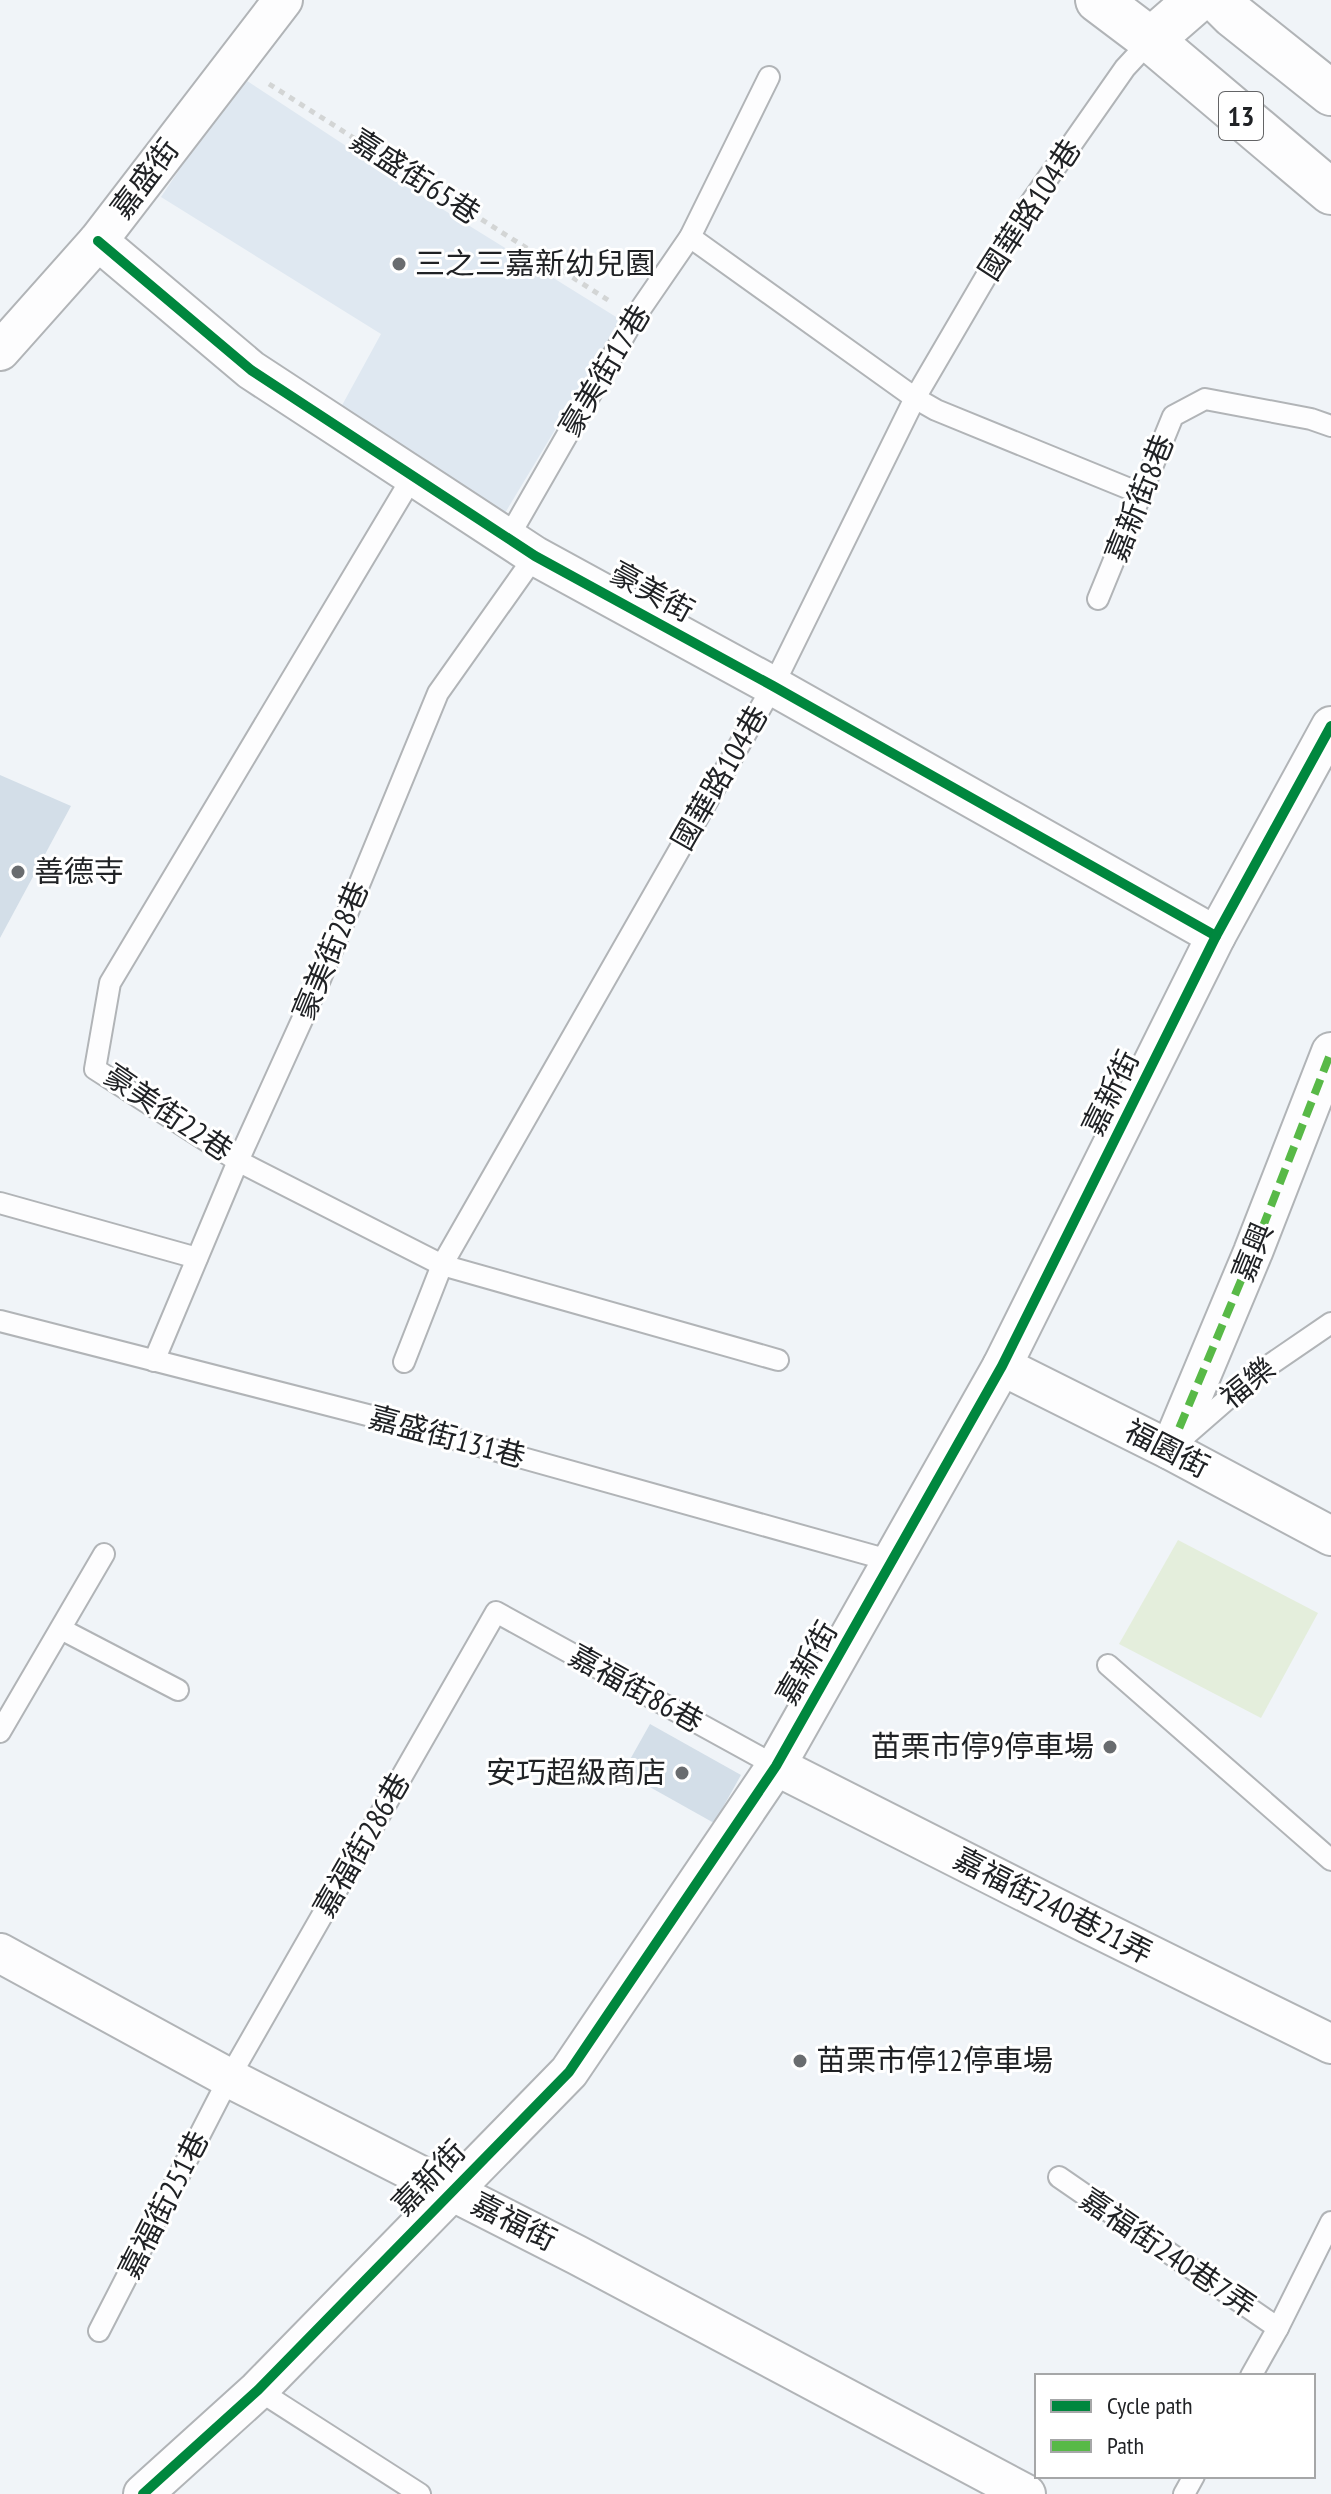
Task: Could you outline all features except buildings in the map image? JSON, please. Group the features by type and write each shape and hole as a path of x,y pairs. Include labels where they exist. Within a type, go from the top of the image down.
{"main road":[{"name":"13","path":"1098,0 1151,40 1331,192"},
{"path":"1151,40 1197,0"},
{"name":"13","path":"1218,0 1331,93"}],"street":[{"name":"嘉盛街","path":"0,351 98,241 283,0"},
{"name":"豪美街","path":"98,241 251,370 522,547 1216,936"},
{"name":"嘉新街","path":"143,2494 258,2390 569,2072 776,1766 1002,1366 1216,936 1331,726"},
{"name":"嘉興","path":"1170,1450 1253,1252 1331,1052"},
{"name":"福園街","path":"1002,1366 1170,1450 1331,1536"},
{"name":"嘉福街240巷21弄","path":"776,1766 1331,2044"},
{"name":"嘉福街","path":"0,1953 229,2078 605,2270 1026,2494"}],"lane":[{"name":"國華路104巷","path":"404,1362 442,1265 773,686 915,398 1022,215 1125,68 1151,40"},
{"name":"豪美街17巷","path":"522,547 635,317 690,237 769,77"},
{"path":"690,237 936,410 1142,494"},
{"name":"嘉新街8巷","path":"1098,599 1173,416 1205,399 1311,419 1331,426"},
{"name":"豪美街22巷","path":"413,476 110,983 95,1069 238,1161 442,1265 778,1360"},
{"name":"豪美街28巷","path":"154,1361 238,1161 317,987 438,693 522,547"},
{"path":"0,1203 197,1258"},
{"name":"嘉盛街131巷","path":"0,1321 383,1419 892,1561"},
{"name":"福樂","path":"1170,1450 1255,1375 1331,1323"},
{"path":"0,1732 104,1554"},
{"name":"嘉福街86巷","path":"496,1612 776,1766"},
{"name":"嘉福街286巷","path":"229,2078 496,1612"},
{"path":"61,1629 178,1690"},
{"path":"1108,1665 1331,1860"},
{"name":"嘉福街251巷","path":"99,2331 229,2078"},
{"name":"嘉福街240巷7弄","path":"1059,2177 1278,2328"},
{"path":"1252,2374 1331,2222"},
{"path":"258,2390 420,2494"}],"shaded area":[{"name":"三之三嘉新幼兒園","path":"241,77 439,207 621,320 505,513 340,409 381,334 161,197"}],"green space":[{"path":"1178,1540 1318,1613 1261,1718 1119,1644"}],"marked path":[{"path":"1170,1450 1253,1252 1331,1052"}],"cycle path":[{"path":"98,241 251,370 535,556 773,686 1216,936"},
{"path":"143,2494 258,2390 569,2072 776,1766 1002,1366 1216,936 1331,726"}],"place":[{"name":"三之三嘉新幼兒園","path":"399,264"},
{"name":"善德寺","path":"18,872"},
{"name":"苗栗市停9停車場","path":"1110,1747"},
{"name":"安巧超級商店","path":"682,1773"},
{"name":"苗栗市停12停車場","path":"800,2061"}]}
